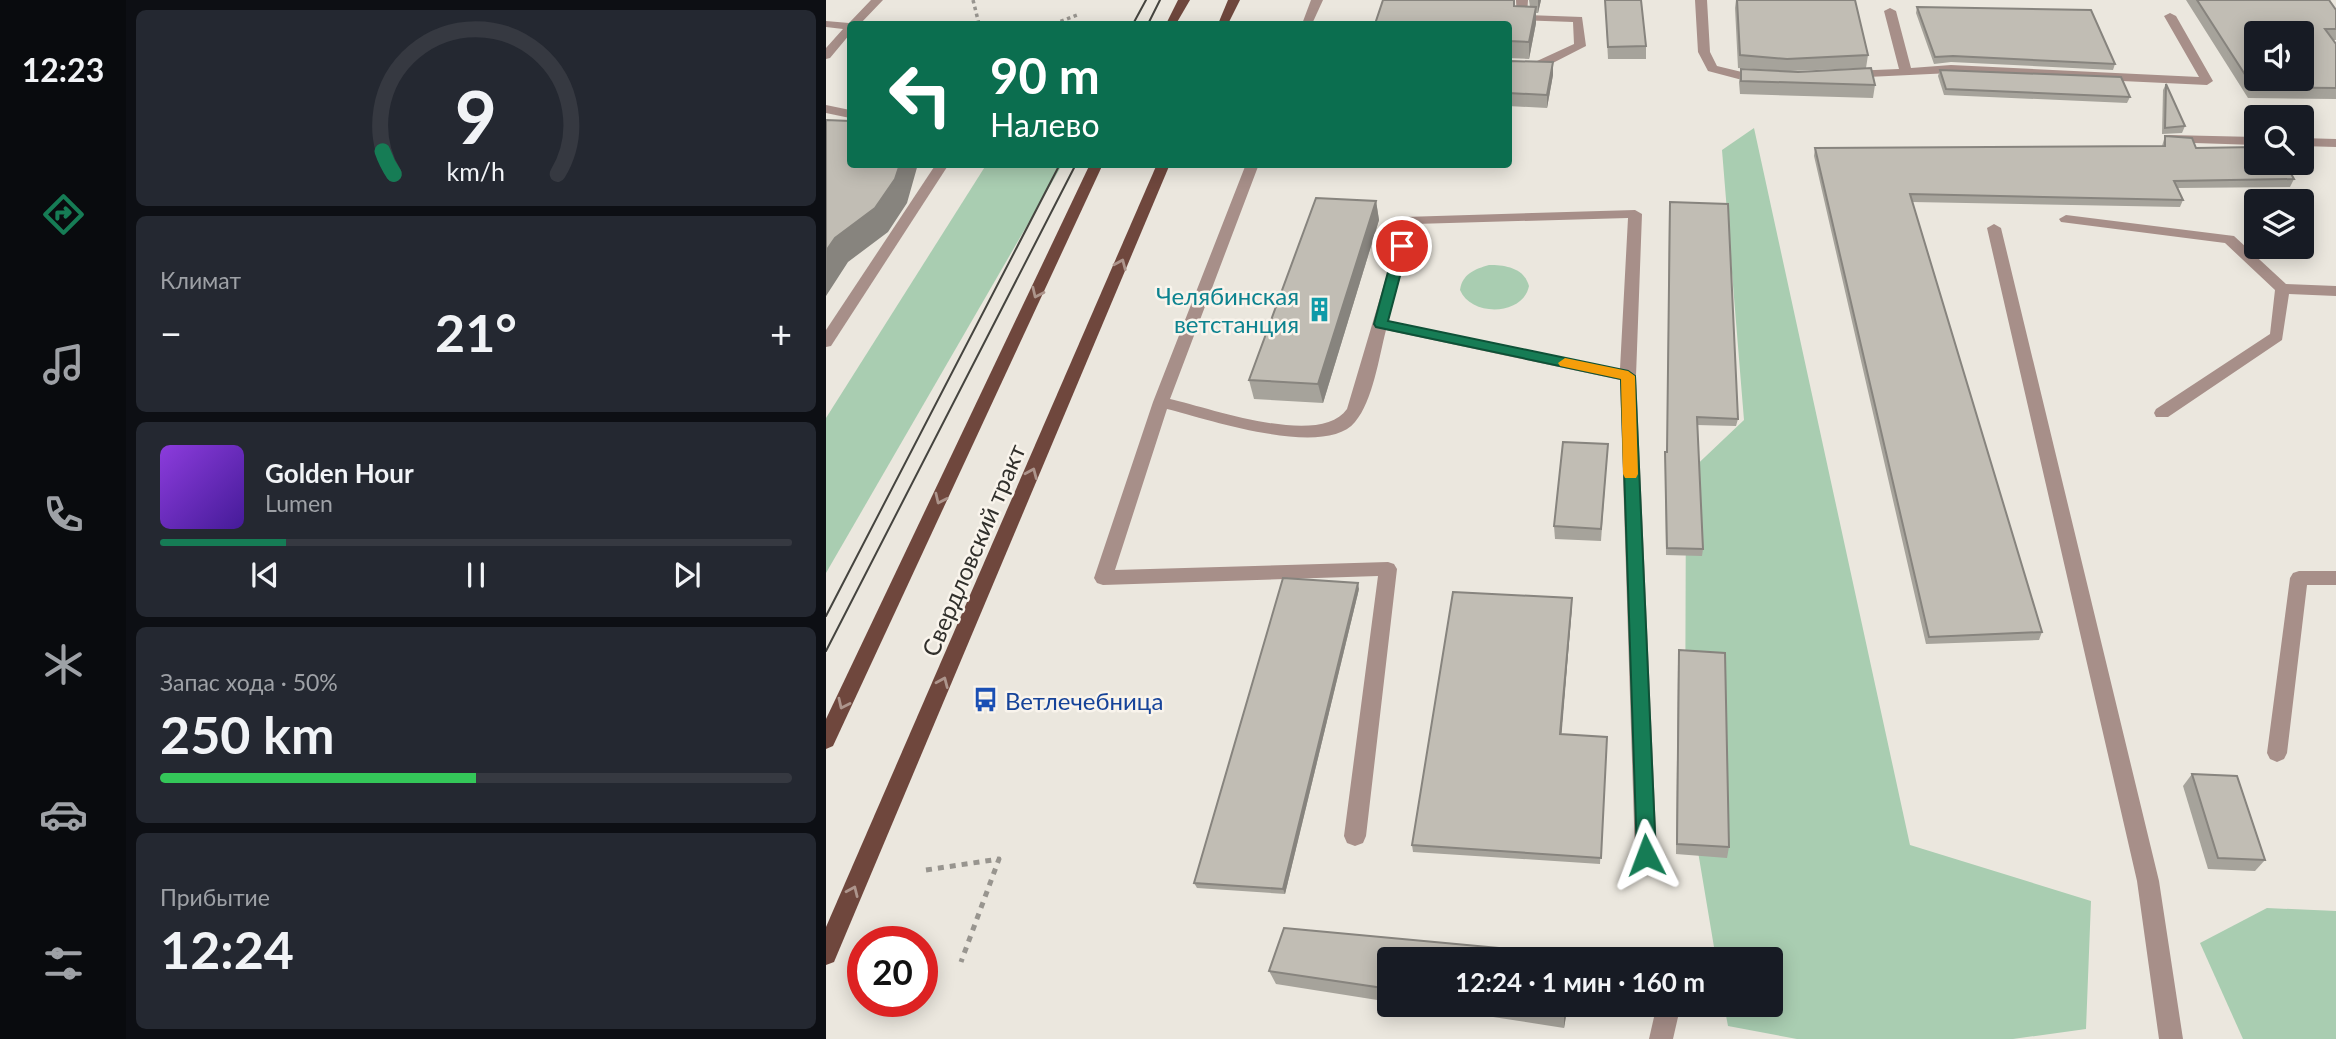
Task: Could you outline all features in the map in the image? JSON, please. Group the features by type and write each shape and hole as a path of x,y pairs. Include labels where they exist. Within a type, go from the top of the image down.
{"main road":[{"path":"1173,21 1184,0"},
{"path":"1224,21 1234,0"},
{"name":"Свердловский тракт","path":"826,740 1095,168"},
{"name":"Свердловский тракт","path":"826,954 1162,168"}],"lane":[{"path":"857,21 877,0"},
{"path":"1308,21 1317,0"},
{"path":"1522,0 1521,18 1578,19 1580,46 1541,64"},
{"path":"1701,0 1704,52 1712,68 1746,77 1771,78"},
{"path":"1890,11 1906,72"},
{"path":"1837,76 1951,69 2207,81 2170,16"},
{"path":"826,24 847,26"},
{"path":"826,55 847,32"},
{"path":"826,109 847,113"},
{"path":"2169,139 2244,141"},
{"path":"2314,142 2336,143"},
{"path":"826,342 940,168"},
{"path":"1251,168 1161,402 1102,578 1388,569 1355,836"},
{"path":"1161,402 1292,433 1326,431 1341,426 1352,416 1357,406 1409,220 1635,214 1628,376 1646,855"},
{"path":"2066,219 2230,239 2282,289 2336,291"},
{"path":"1994,228 2148,881 2171,1039"},
{"path":"2162,414 2277,336 2282,289"},
{"path":"1381,324 1628,376"},
{"path":"2277,753 2299,579 2336,578"},
{"path":"1661,1039 1666,1017"}],"path":[{"path":"974,0 978,21"},
{"path":"1062,21 1077,15"},
{"path":"926,870 999,859 961,962"}],"green space":[{"path":"1754,128 1910,845 2091,901 2086,1029 2013,1039 1797,1039 1728,1026 1726,1017 1783,1017 1783,947 1714,947 1685,774 1686,475 1744,420 1722,150"},
{"path":"984,168 1060,168 826,573 826,418"},
{"path":"1489,265 1519,271 1529,286 1525,296 1507,308 1496,309 1485,309 1466,299 1460,290 1463,280 1474,270"},
{"path":"2267,908 2336,911 2336,1039 2243,1039 2200,943"}],"building":[{"path":"1383,0 1514,0 1514,6 1536,7 1529,42 1512,41 1512,21 1376,21"},
{"path":"1605,0 1641,0 1646,46 1608,47"},
{"path":"1737,0 1855,0 1868,55 1787,59 1740,55"},
{"path":"2197,0 2329,0 2336,10 2336,29 2325,29 2336,44 2336,88 2314,88 2314,21 2244,21 2244,73"},
{"path":"1917,7 2091,10 2115,64 1935,57"},
{"path":"1512,61 1553,62 1547,95 1512,93"},
{"path":"1871,68 1875,85 1741,81 1741,69 1798,72"},
{"path":"1940,70 2121,77 2130,97 1946,89"},
{"path":"2166,84 2185,126 2165,128"},
{"path":"826,120 847,121 847,168 899,168 895,179 875,208 835,238 826,251"},
{"path":"2165,136 2192,138 2196,148 2244,147 2244,175 2292,175 2294,179 2174,181 2183,200 1910,194 2042,632 1929,637 1815,148 2165,146"},
{"name":"Челябинская ветстанция","path":"1316,198 1376,201 1318,384 1249,380"},
{"path":"1670,202 1728,204 1738,419 1697,417 1703,549 1667,548 1665,452"},
{"path":"1563,442 1608,444 1601,529 1554,526"},
{"path":"1283,578 1358,583 1283,889 1194,883"},
{"path":"1453,592 1572,598 1560,734 1607,737 1601,858 1412,845"},
{"path":"1679,650 1725,653 1729,847 1677,844"},
{"path":"2192,774 2237,776 2265,860 2218,858"},
{"path":"1284,928 1488,947 1377,947 1377,987 1269,971"}],"tram line":[{"path":"1135,21 1146,0"},
{"path":"1150,21 1160,0"},
{"path":"826,616 1058,168"},
{"path":"826,651 1074,168"}],"slow traffic":[{"path":"1565,363 1628,376 1631,474"}],"place":[{"name":"Челябинская ветстанция","path":"1319,309"},
{"name":"Ветлечебница","path":"985,700"}],"route":[{"path":"1402,246 1381,324 1628,376 1646,855"}]}
